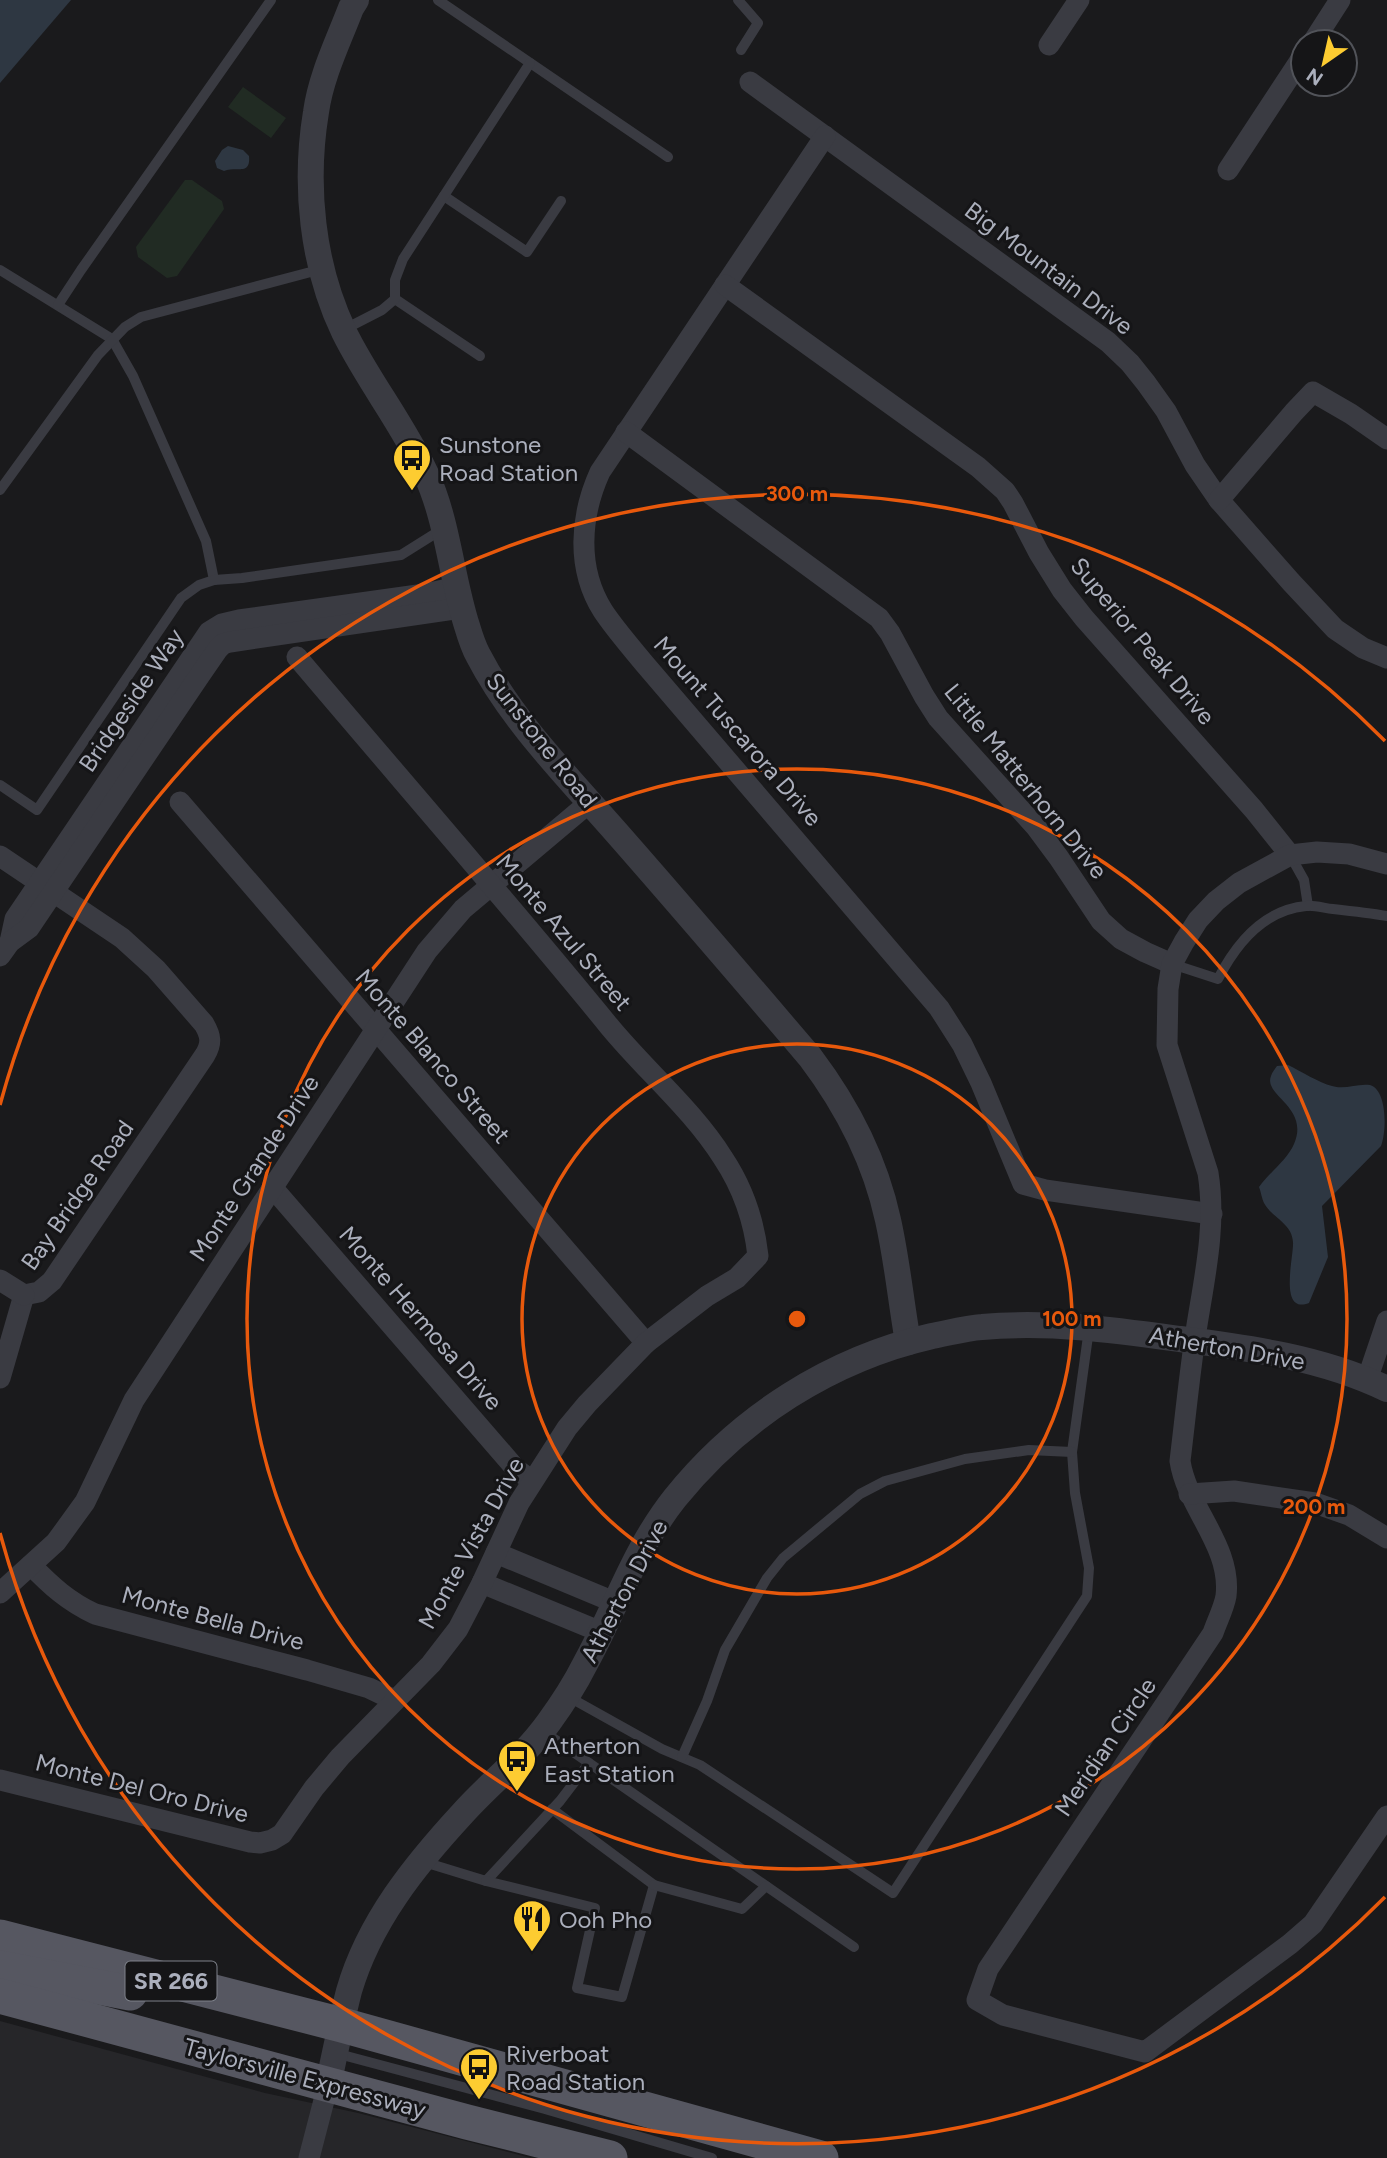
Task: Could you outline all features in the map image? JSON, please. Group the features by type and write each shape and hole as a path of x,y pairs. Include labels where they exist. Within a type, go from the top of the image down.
{"main road":[{"name":"Taylorsville Expressway","path":"0,1937 335,2054 610,2158"},
{"path":"0,1968 177,2002 289,2030 313,2032 335,2054"},
{"name":"Taylorsville Expressway","path":"0,1996 335,2054 752,2140 821,2158"}],"street":[{"path":"1049,45 1079,0"},
{"path":"1321,28 1340,0"},
{"name":"Sunstone Road","path":"349,3 316,111 311,163 311,207 322,269 343,330 364,369 410,440 428,478 445,527 459,597 475,650 501,695 810,1057 848,1113 867,1154 885,1207 908,1342"},
{"path":"1228,170 1289,78"},
{"name":"Big Mountain Drive","path":"750,82 1108,342 1130,363 1153,392 1195,465 1219,500 1335,629 1363,648 1387,658"},
{"name":"Mount Tuscarora Drive","path":"825,136 600,472 586,511 583,535 584,556 593,593 602,609 643,662 939,1008 962,1044 981,1083 1023,1184 1045,1190 1212,1214"},
{"name":"Superior Peak Drive","path":"725,285 978,467 1005,491 1062,590 1290,855"},
{"path":"1219,500 1313,393 1387,439"},
{"name":"Little Matterhorn Drive","path":"626,432 879,618 938,718 1036,827 1101,921 1121,939 1172,964"},
{"name":"Bridgeside Way","path":"5,949 29,928 46,887 209,632 222,624 239,620 425,594 459,597"},
{"name":"Monte Azul Street","path":"297,657 558,962 611,1029 710,1138 748,1205 755,1228 758,1256"},
{"name":"Monte Blanco Street","path":"180,802 646,1343"},
{"name":"Monte Grande Drive","path":"0,1593 56,1542 85,1502 134,1400 438,937 463,909 490,885 590,802"},
{"path":"1172,964 1198,920 1216,901 1239,883 1290,855 1317,852 1349,854 1387,864"},
{"path":"0,856 46,887"},
{"name":"Bay Bridge Road","path":"0,1378 24,1295 39,1292 52,1281 205,1055 211,1042 204,1024 156,969 122,938 46,887"},
{"name":"Meridian Circle","path":"1172,964 1168,989 1167,1045 1209,1173 1212,1194 1210,1243 1180,1461 1189,1494 1212,1534 1224,1566 1226,1596 1213,1633 988,1969 977,2000 1003,2015 1145,2052 1290,1944 1312,1924 1387,1816"},
{"name":"Monte Hermosa Drive","path":"272,1187 515,1468 532,1481"},
{"name":"Monte Vista Drive","path":"272,1840 282,1834 314,1787 340,1757 431,1664 458,1629 519,1503 567,1428 646,1343 707,1296 737,1278 758,1256"},
{"path":"0,1280 24,1295"},
{"path":"1377,1384 1387,1321"},
{"name":"Atherton Drive","path":"335,2054 349,1992 364,1952 386,1909 421,1861 466,1809 519,1759 568,1696 641,1549 677,1496 742,1430 781,1402 821,1377 862,1358 908,1342 979,1327 1031,1324 1090,1326 1195,1341 1327,1365 1377,1384"},
{"path":"1189,1494 1234,1491 1315,1503 1349,1516 1387,1538"},
{"path":"496,1553 614,1602"},
{"name":"Monte Bella Drive","path":"31,1565 62,1596 95,1614 307,1670 369,1688 394,1700"},
{"path":"482,1583 601,1632"},
{"name":"Monte Del Oro Drive","path":"0,1780 238,1840 260,1843 272,1840"},
{"path":"309,2158 335,2054"}],"lane":[{"path":"58,305 271,0"},
{"path":"438,0 667,157"},
{"path":"738,0 758,23 741,50"},
{"path":"343,330 382,310 395,299 398,268 530,63"},
{"path":"444,196 527,252 561,201"},
{"path":"0,490 112,339 125,327 141,317 322,269"},
{"path":"0,270 112,339 133,376 206,541 214,580"},
{"path":"395,299 480,356"},
{"path":"0,785 37,810 181,598 190,590 214,580 401,555 445,527"},
{"path":"1290,855 1304,880 1308,906"},
{"path":"1172,964 1217,979 1247,936 1265,920 1289,909 1308,906 1387,916"},
{"path":"568,1696 662,1749 711,1772 893,1893 1087,1596 1089,1568 1075,1493 1072,1452 1090,1326"},
{"path":"682,1757 725,1650 766,1578 783,1558 860,1494 885,1481 965,1459 1029,1450 1072,1452"},
{"path":"542,1731 854,1947"},
{"path":"486,1881 552,1809 589,1763"},
{"path":"552,1809 654,1885 742,1909 766,1885"},
{"path":"421,1861 486,1881 595,1908 577,1988 622,1997 654,1885"},
{"path":"335,2054 545,2109 712,2158"},
{"path":"752,2140 800,2158"}],"shaded area":[{"path":"243,87 286,118 271,138 228,107"},
{"path":"185,180 192,180 222,201 224,209 177,276 167,278 138,257 136,247"},
{"path":"0,2021 265,2093 358,2113 531,2158 0,2158"}],"water":[{"path":"0,0 71,0 0,83"},
{"path":"228,146 243,150 249,156 248,166 224,171 217,168 215,161"},
{"path":"1288,1065 1332,1086 1370,1085 1376,1088 1383,1102 1385,1121 1381,1146 1322,1206 1328,1257 1309,1303 1299,1304 1291,1293 1292,1235 1263,1201 1259,1187 1283,1161 1294,1144 1296,1121 1292,1111 1270,1083 1271,1075 1277,1066"}],"place":[{"name":"Sunstone Road Station","path":"412,492"},
{"name":"Atherton East Station","path":"517,1793"},
{"name":"Ooh Pho","path":"532,1953"},
{"name":"Riverboat Road Station","path":"479,2101"}]}
